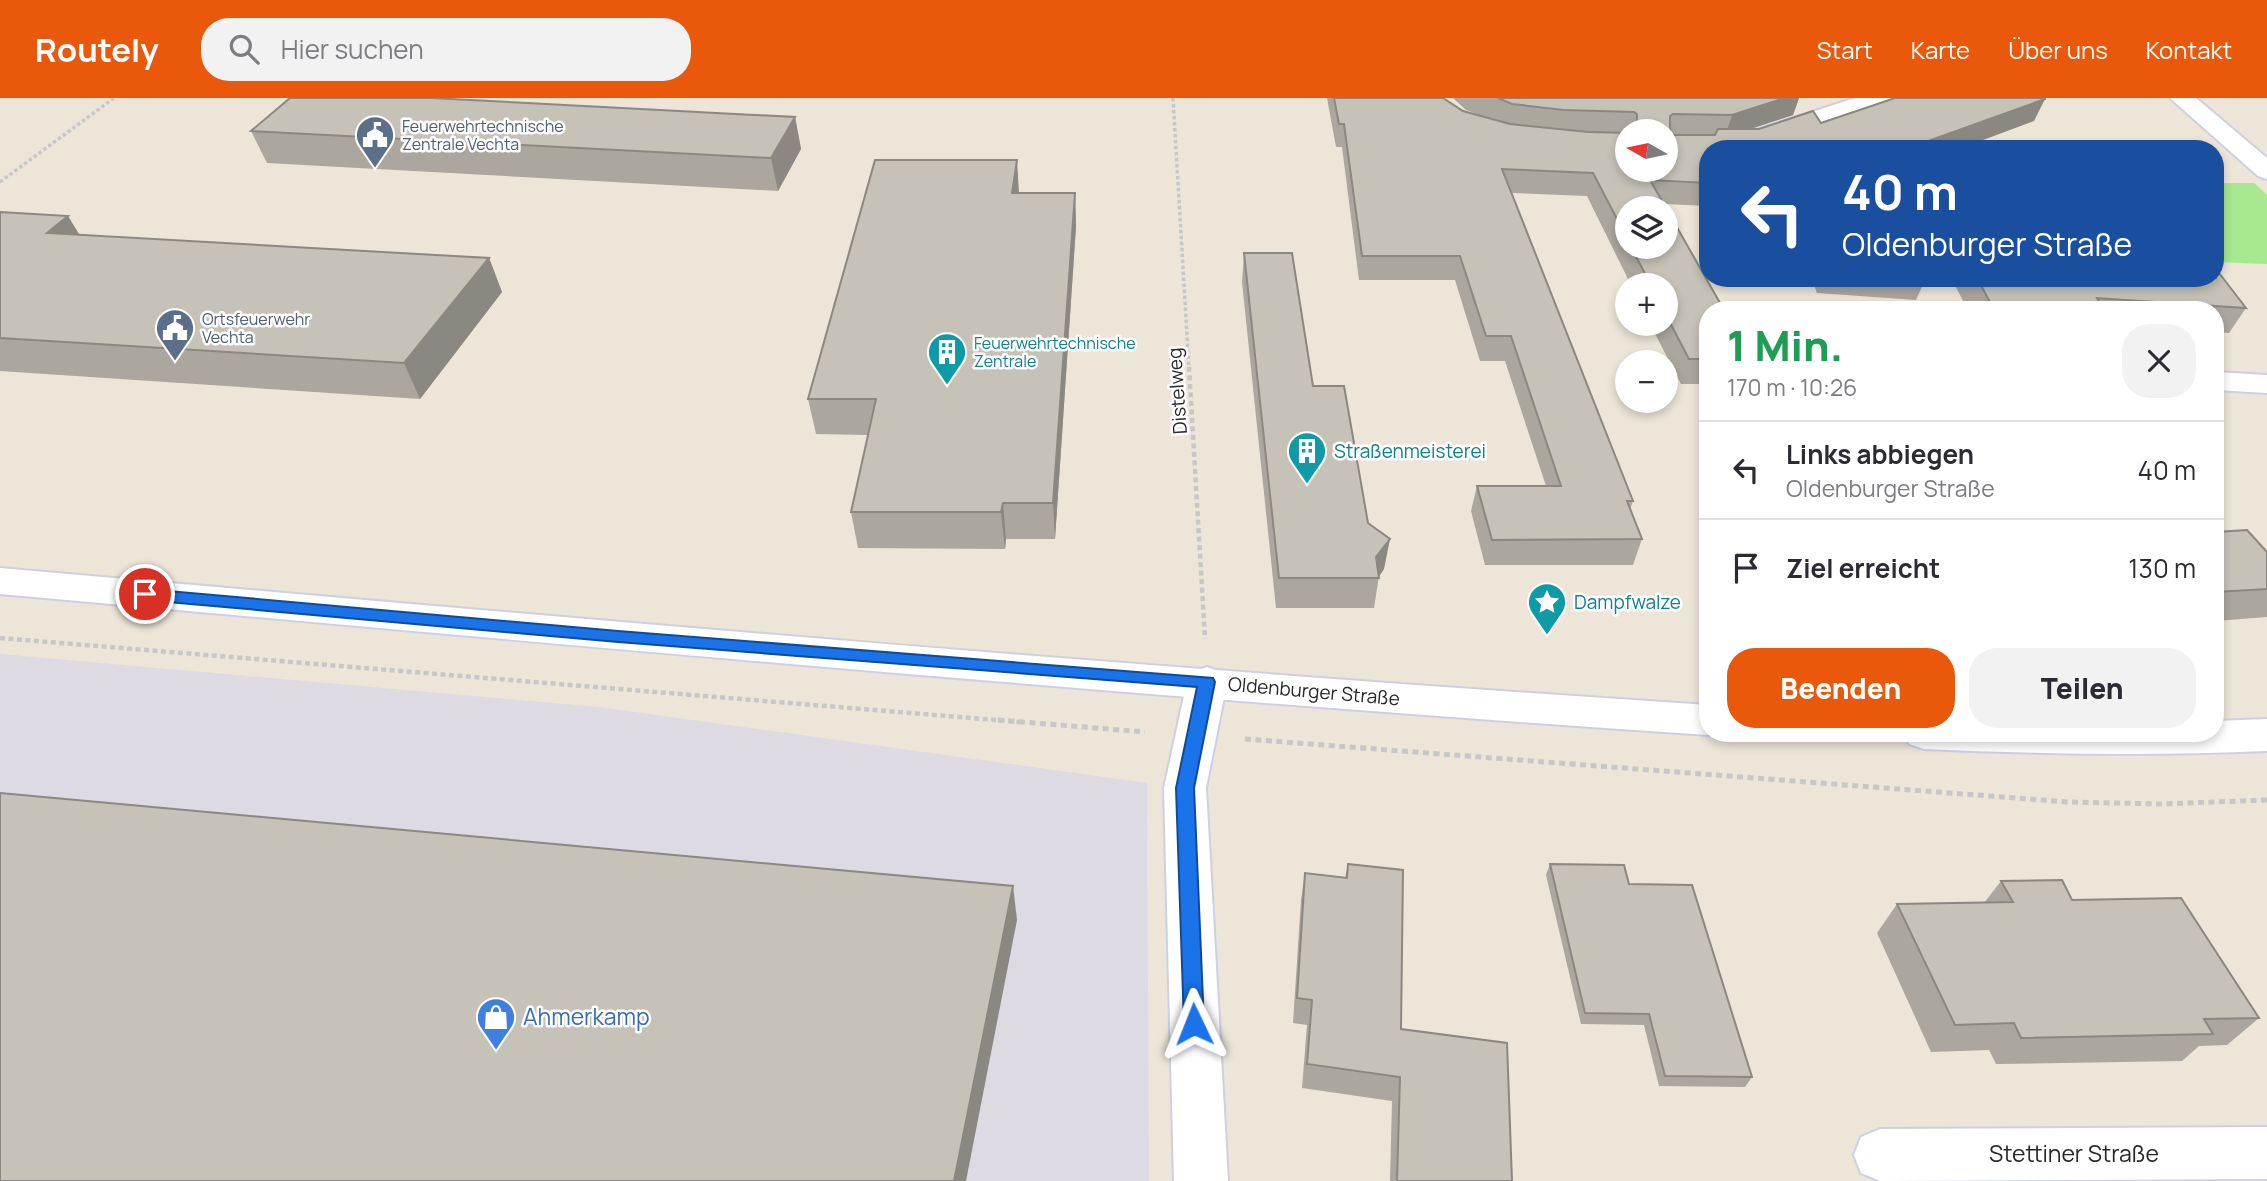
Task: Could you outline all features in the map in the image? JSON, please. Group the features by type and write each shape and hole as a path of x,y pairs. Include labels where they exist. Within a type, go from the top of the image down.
{"main road":[{"path":"1746,140 1825,106 1879,98"},
{"path":"2182,98 2267,171"},
{"path":"1678,147 1699,148"},
{"path":"2224,381 2267,384"},
{"name":"Oldenburger Straße","path":"0,581 618,636 1464,704 1699,719"},
{"path":"1200,1181 1185,788 1207,682"},
{"path":"2224,737 2267,735"},
{"name":"Stettiner Straße","path":"1881,1155 2267,1153"}],"path":[{"path":"0,182 114,98"},
{"name":"Distelweg","path":"1173,98 1178,209 1198,481 1207,682"},
{"path":"0,638 1196,736 2068,802 2161,804 2267,800"}],"shaded area":[{"path":"0,654 599,707 1147,783 1149,1181 0,1181"}],"green space":[{"path":"2224,183 2254,183 2267,195 2267,264 2224,262"}],"building":[{"path":"290,98 431,98 795,117 771,158 251,131"},
{"path":"1334,98 1443,98 1463,111 1510,124 1615,133 1615,182 1651,182 1659,196 1615,196 1615,215 1593,173 1502,169 1633,501 1627,501 1642,539 1492,540 1477,486 1561,486 1511,336 1486,336 1460,256 1362,256 1344,124 1339,124"},
{"path":"1498,98 1785,98 1732,115 1670,116 1670,119 1637,119 1634,112 1564,110 1512,104"},
{"path":"1895,98 2045,98 1931,140 1699,140 1699,183 1678,181 1678,135 1715,135 1718,129 1759,129 1813,111 1821,123"},
{"name":"Feuerwehrtechnische Zentrale","path":"875,160 1017,160 1012,193 1075,193 1053,503 1003,503 1001,512 851,512 876,399 808,399"},
{"path":"0,212 68,216 47,233 489,258 404,363 0,338"},
{"path":"1678,229 1699,266 1699,287 1711,287 1719,301 1699,301 1699,359 1689,359 1677,336 1678,273 1645,273 1637,259 1678,259"},
{"name":"Straßenmeisterei","path":"1244,253 1292,253 1313,386 1344,386 1368,523 1390,539 1376,557 1379,578 1279,578"},
{"path":"2224,279 2246,308 2224,307 2224,301 2097,298 2099,301 1989,301 1982,287 2224,287"},
{"path":"2247,530 2267,552 2267,589 2224,592 2224,531"},
{"name":"Ahmerkamp","path":"0,793 1013,886 954,1181 0,1181"},
{"path":"1348,864 1403,870 1401,1029 1507,1043 1512,1181 1397,1181 1400,1077 1307,1064 1312,1000 1297,998 1305,873 1347,878"},
{"path":"1550,864 1624,865 1629,884 1692,885 1752,1077 1665,1076 1649,1014 1585,1013"},
{"path":"2062,880 2072,900 2181,898 2259,1018 2204,1019 2213,1034 2021,1038 2014,1023 1955,1025 1897,904 2013,902 2001,881"}],"place":[{"name":"Feuerwehrtechnische Zentrale Vechta","path":"375,169"},
{"name":"Ortsfeuerwehr Vechta","path":"175,362"},
{"name":"Feuerwehrtechnische Zentrale","path":"947,386"},
{"name":"Straßenmeisterei","path":"1307,485"},
{"name":"Dampfwalze","path":"1547,636"},
{"name":"Ahmerkamp","path":"496,1051"}],"route":[{"path":"145,594 618,636 1207,682 1185,788 1194,1024"}]}
